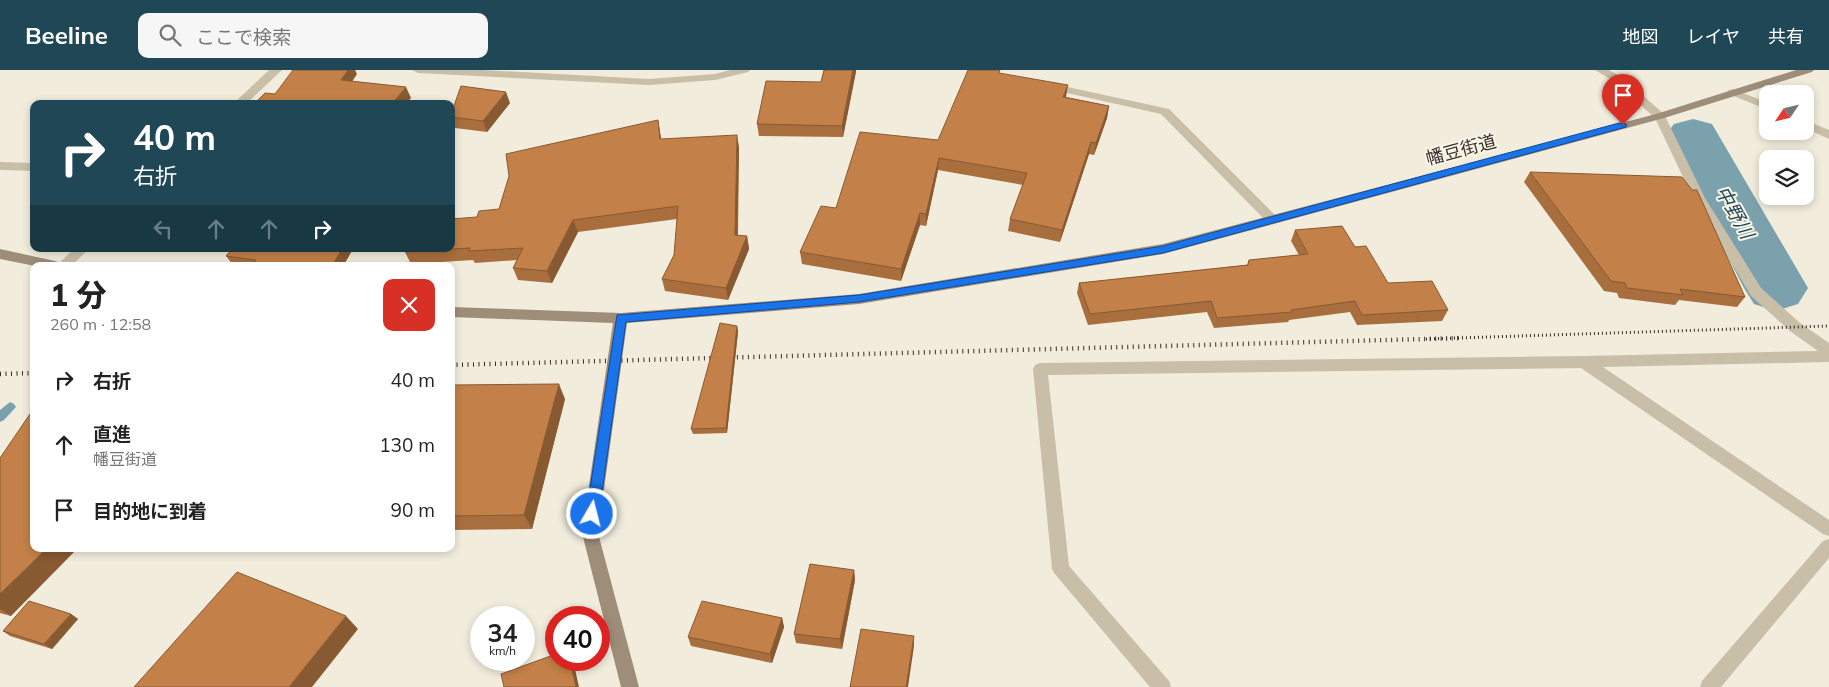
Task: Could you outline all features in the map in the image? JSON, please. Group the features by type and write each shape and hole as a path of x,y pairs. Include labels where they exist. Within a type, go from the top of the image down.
{"street":[{"path":"243,100 276,70"},
{"path":"418,70 649,82 744,70"},
{"path":"1601,70 1619,80 1660,116 1699,198 1756,292 1795,327 1829,351"},
{"path":"1734,92 1808,70"},
{"path":"1040,84 1165,112 1272,219"},
{"path":"1734,92 1759,103"},
{"name":"幡豆街道","path":"455,312 621,318 859,299 1163,249 1660,116 1734,92"},
{"path":"1814,128 1829,135"},
{"path":"0,166 30,168"},
{"path":"67,262 79,252"},
{"path":"0,254 37,262"},
{"path":"621,318 590,533 630,687"},
{"path":"1162,687 1061,570 1040,369 1584,362 1829,356"},
{"path":"1584,362 1829,528"},
{"path":"1709,687 1829,546"}],"building":[{"path":"293,70 348,70 341,80 406,87 395,100 258,100 265,93 275,94"},
{"path":"824,70 853,70 842,126 757,124 766,81 821,82"},
{"path":"968,70 1000,70 999,73 1068,85 1063,97 1109,106 1096,143 1091,142 1062,230 1010,219 1027,173 939,158 926,214 920,213 901,269 800,252 821,206 836,208 860,132 938,140"},
{"path":"461,86 506,92 483,121 455,118 455,103"},
{"path":"658,120 660,139 737,135 735,235 747,236 726,288 662,279 674,255 678,206 573,220 547,271 513,268 523,248 469,251 470,248 455,249 455,219 477,217 479,211 499,209 509,176 506,154"},
{"path":"1530,172 1682,177 1692,190 1697,190 1745,297 1680,289 1683,295 1627,288 1625,283 1611,281"},
{"path":"1342,226 1355,247 1366,246 1388,283 1432,281 1448,310 1362,315 1355,301 1291,310 1292,312 1217,318 1211,301 1090,314 1079,283 1248,265 1249,260 1308,254 1295,230"},
{"path":"229,252 340,252 334,262 254,262 256,260 226,256"},
{"path":"720,323 737,326 726,428 691,429"},
{"path":"559,384 524,515 455,516 455,385"},
{"path":"30,414 30,552 43,552 0,594 0,458"},
{"path":"810,564 854,570 840,639 794,634"},
{"path":"237,572 346,616 289,687 134,687"},
{"path":"29,601 71,614 44,644 3,631"},
{"path":"702,601 782,618 770,654 688,637"},
{"path":"861,629 914,636 906,687 850,687"},
{"path":"545,658 545,671 572,671 576,687 504,687 501,674 509,671 535,671 535,662"}],"waterway":[{"name":"中野川","path":"1693,136 1776,288"},
{"path":"0,417 10,407"}],"railway":[{"path":"1428,339 1829,326"},
{"path":"1428,339 1463,338"},
{"path":"455,365 1428,339"},
{"path":"0,374 30,373"}],"route":[{"path":"592,514 621,318 859,299 1163,249 1623,125"}]}
